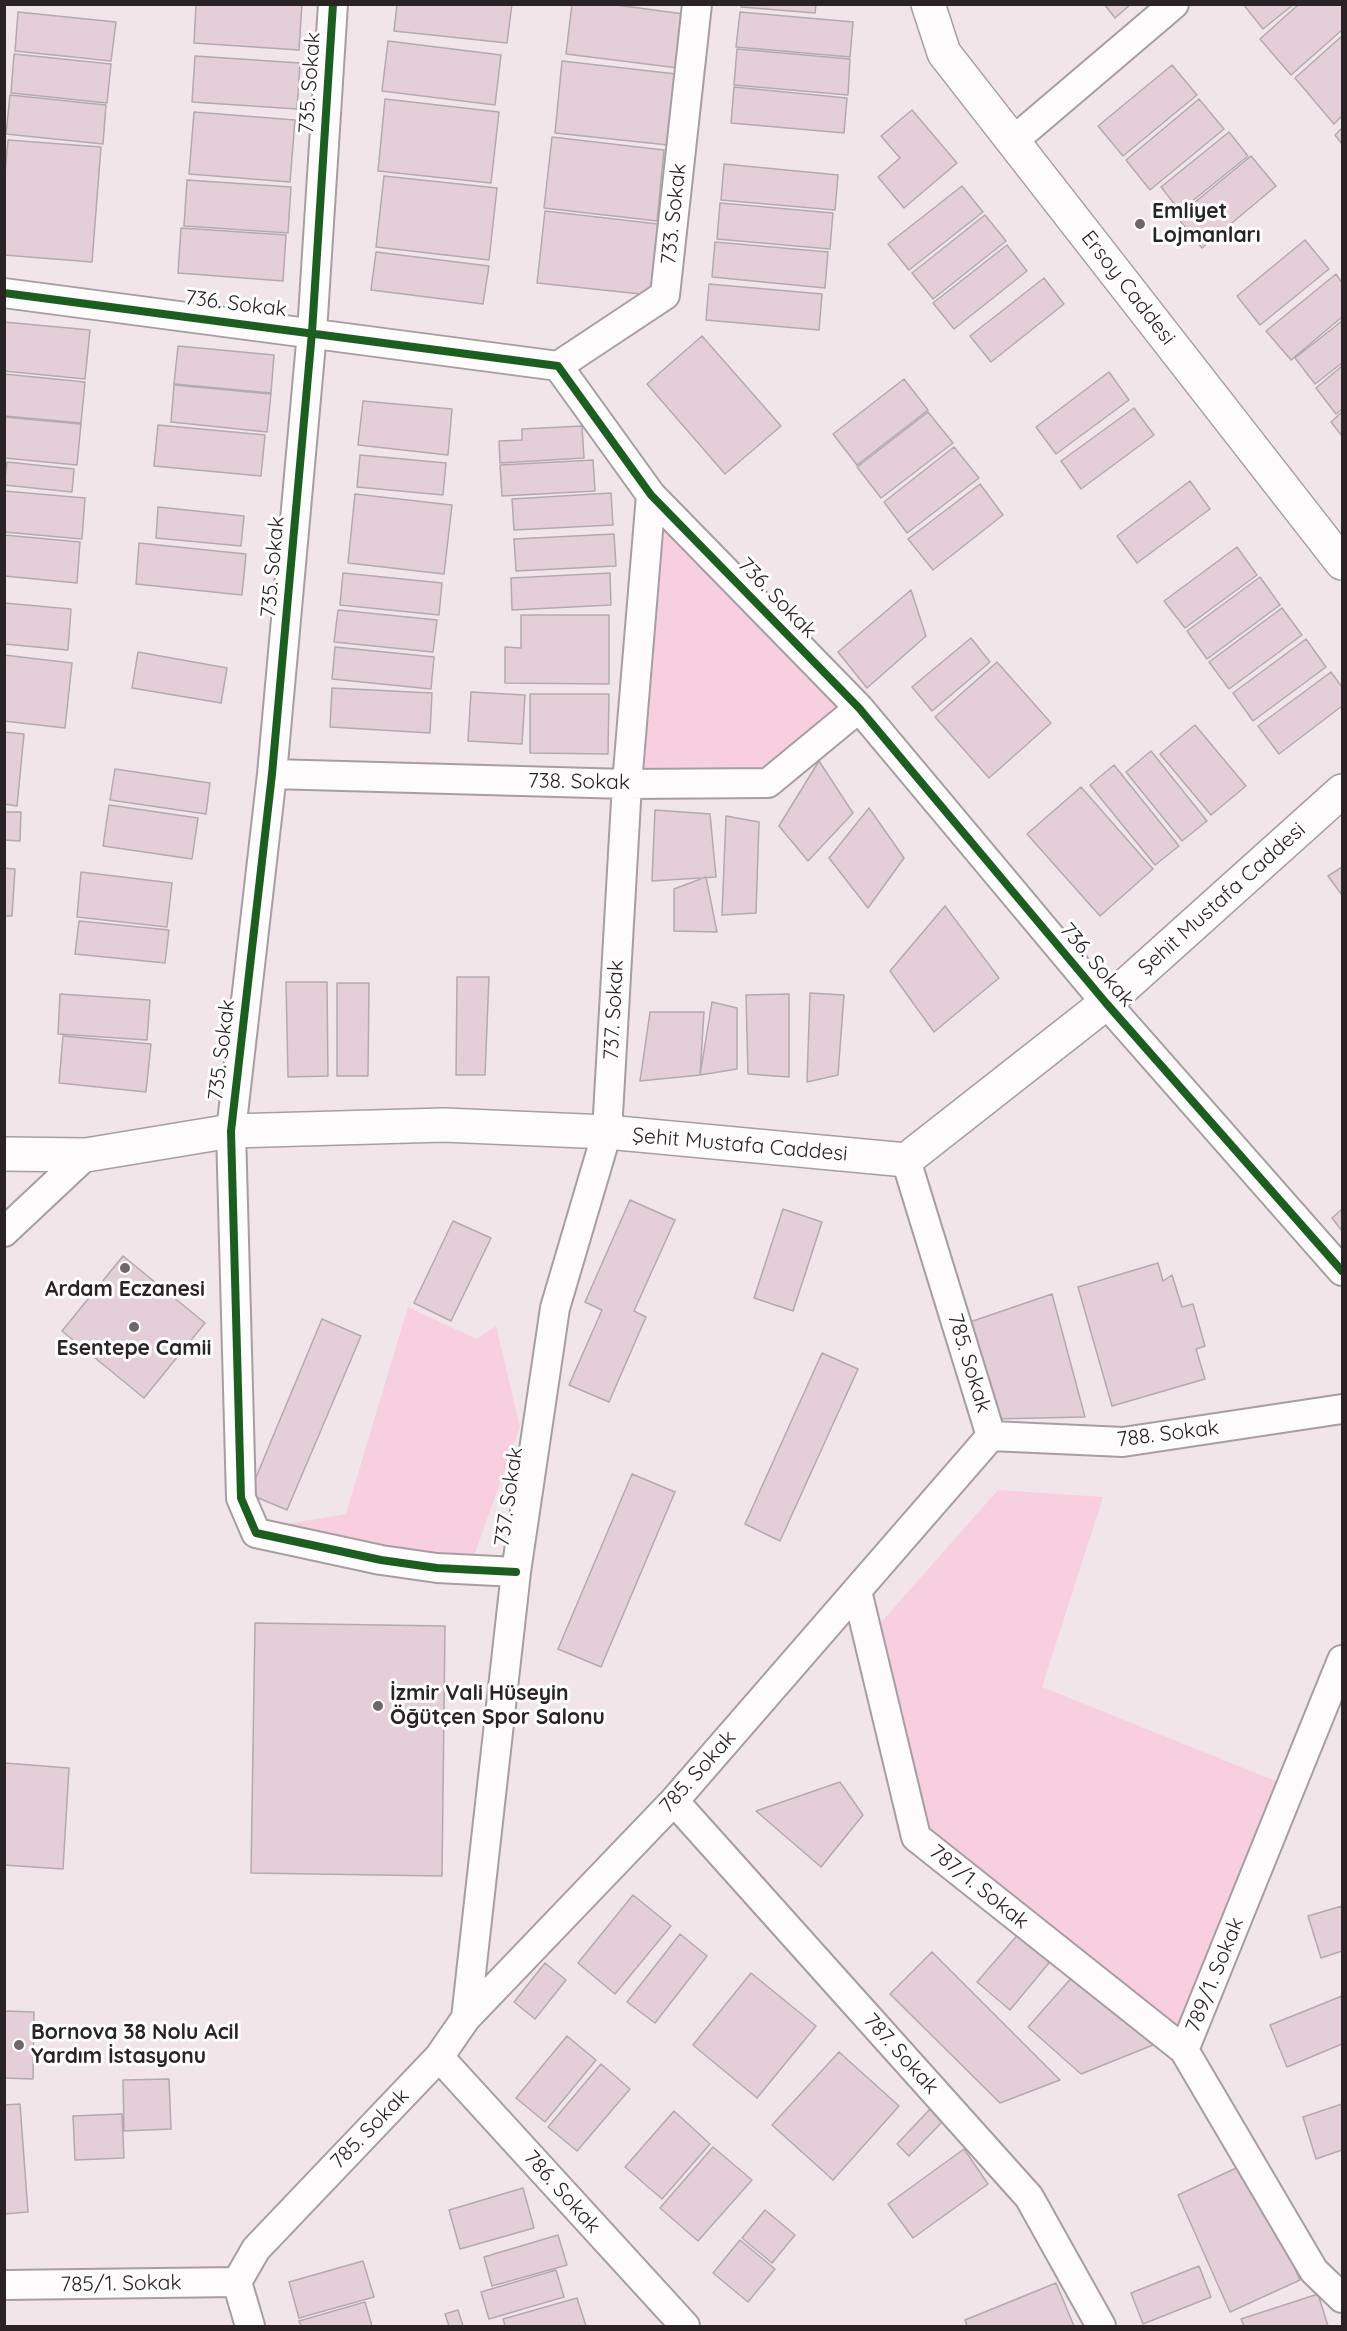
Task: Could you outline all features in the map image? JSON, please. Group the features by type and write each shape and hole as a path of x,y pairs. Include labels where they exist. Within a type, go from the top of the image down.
{"street":[{"name":"735. Sokak","path":"333,4 312,332 272,774 231,1131 241,1498 256,1533 381,1560 437,1568 516,1572"},
{"name":"733. Sokak","path":"558,366 665,295 698,4"},
{"name":"Ersoy Caddesi","path":"928,4 944,53 1342,563"},
{"path":"1013,141 1174,4"},
{"name":"736. Sokak","path":"4,293 558,366 651,495 859,708 1106,1003 1342,1271"},
{"name":"737. Sokak","path":"466,2018 516,1572 555,1308 607,1132 627,784 651,495"},
{"name":"738. Sokak","path":"272,774 627,784 768,783 859,708"},
{"name":"Şehit Mustafa Caddesi","path":"4,1154 86,1155 231,1131 444,1125 607,1132 906,1160 1106,1003 1342,791"},
{"path":"4,1232 86,1155"},
{"name":"785. Sokak","path":"237,2283 256,2249 439,2057 466,2018 674,1801 992,1436 906,1160"},
{"name":"788. Sokak","path":"992,1436 1123,1442 1342,1409"},
{"name":"787/1. Sokak","path":"857,1591 916,1837 1184,2050"},
{"name":"789/1. Sokak","path":"1342,1660 1184,2050 1314,2271 1342,2298"},
{"name":"787. Sokak","path":"674,1801 1029,2197 1101,2326"},
{"name":"786. Sokak","path":"439,2057 685,2326"},
{"path":"237,2283 250,2326"},
{"name":"785/1. Sokak","path":"4,2285 237,2283"}],"shaded area":[{"path":"661,524 844,708 762,771 640,772"},
{"path":"408,1307 476,1339 496,1326 520,1427 471,1564 263,1528 346,1514"},
{"path":"998,1490 1103,1497 1042,1687 1283,1784 1181,2037 932,1837 877,1627"}],"building":[{"path":"196,4 302,4 299,50 194,43"},
{"path":"397,4 512,4 507,43 394,31"},
{"path":"572,4 609,4 684,14 678,68 566,54"},
{"path":"741,4 816,4 815,13 741,7"},
{"path":"1104,4 1131,4 1115,18"},
{"path":"1243,4 1294,4 1263,29"},
{"path":"1299,4 1342,4 1342,30 1291,75 1260,39"},
{"path":"18,12 116,22 111,61 15,51"},
{"path":"740,12 853,22 850,57 736,47"},
{"path":"1342,36 1342,116 1334,124 1295,78"},
{"path":"388,41 501,55 495,105 382,91"},
{"path":"737,49 850,59 848,95 734,85"},
{"path":"14,54 111,64 107,103 11,93"},
{"path":"195,56 300,63 297,109 192,102"},
{"path":"562,61 676,74 668,145 555,133"},
{"path":"1172,65 1197,95 1123,156 1098,126"},
{"path":"734,87 847,98 844,133 731,123"},
{"path":"10,95 106,105 103,144 6,134"},
{"path":"385,99 499,112 491,183 378,171"},
{"path":"1199,99 1224,129 1150,190 1126,160"},
{"path":"912,110 957,163 904,208 878,177 900,158 881,136"},
{"path":"194,112 295,120 290,182 189,174"},
{"path":"1342,128 1342,144 1335,135"},
{"path":"1229,132 1248,156 1180,211 1161,187"},
{"path":"552,137 664,150 657,221 544,208"},
{"path":"8,140 101,147 92,262 4,255 4,185"},
{"path":"1251,156 1276,186 1202,248 1177,217"},
{"path":"724,164 838,175 835,210 721,200"},
{"path":"384,176 497,188 489,260 376,247"},
{"path":"187,180 291,187 288,233 184,226"},
{"path":"962,186 983,212 909,270 888,244"},
{"path":"720,203 833,213 830,249 717,239"},
{"path":"545,211 658,224 650,295 537,283"},
{"path":"985,215 1006,241 933,299 912,273"},
{"path":"181,228 286,235 283,281 178,273"},
{"path":"1305,240 1329,269 1260,325 1237,296"},
{"path":"715,242 828,252 825,288 712,277"},
{"path":"1007,245 1027,271 954,329 933,303"},
{"path":"376,252 489,266 483,304 371,290"},
{"path":"1336,274 1342,283 1342,317 1291,360 1266,331"},
{"path":"1044,278 1064,304 991,362 970,336"},
{"path":"709,284 822,294 819,330 706,320"},
{"path":"1342,321 1342,363 1315,384 1295,358"},
{"path":"4,322 90,330 85,379 4,371"},
{"path":"702,336 781,426 725,474 647,384"},
{"path":"178,346 274,355 271,393 174,384"},
{"path":"1342,366 1342,409 1336,414 1316,388"},
{"path":"1109,372 1129,400 1056,454 1036,427"},
{"path":"4,374 85,382 81,423 4,416"},
{"path":"904,379 928,410 857,465 833,434"},
{"path":"174,385 271,394 267,432 171,422"},
{"path":"363,401 452,409 448,455 358,445"},
{"path":"1134,408 1154,435 1081,489 1061,461"},
{"path":"928,412 953,443 881,498 857,467"},
{"path":"1342,412 1342,436 1331,422"},
{"path":"4,417 81,424 77,465 4,458"},
{"path":"158,425 265,435 261,476 154,466"},
{"path":"582,426 584,458 500,463 499,441 522,440 522,429"},
{"path":"954,447 979,478 907,533 884,502"},
{"path":"360,455 446,463 443,495 357,487"},
{"path":"593,460 595,491 502,496 500,465"},
{"path":"7,462 74,469 72,492 4,485"},
{"path":"1190,481 1210,509 1137,563 1117,536"},
{"path":"980,484 1003,515 933,570 908,539"},
{"path":"4,491 85,498 82,539 4,532"},
{"path":"611,493 613,525 514,530 512,499"},
{"path":"355,494 452,505 444,574 348,563"},
{"path":"158,507 244,516 241,546 156,538"},
{"path":"614,534 616,566 516,571 514,539"},
{"path":"4,535 80,542 77,583 4,576"},
{"path":"139,543 246,554 242,595 136,584"},
{"path":"1237,547 1257,575 1185,628 1164,601"},
{"path":"343,573 442,583 439,615 340,605"},
{"path":"610,573 611,605 512,610 511,578"},
{"path":"1260,577 1280,605 1207,659 1187,631"},
{"path":"911,590 926,636 867,688 838,652"},
{"path":"4,603 71,609 68,650 4,644"},
{"path":"1282,608 1302,635 1229,689 1209,662"},
{"path":"338,610 437,620 433,652 334,642"},
{"path":"521,615 609,615 609,684 505,683 505,647 521,648"},
{"path":"971,638 990,662 932,711 912,687"},
{"path":"1306,639 1326,667 1253,721 1233,693"},
{"path":"335,647 434,657 431,689 332,679"},
{"path":"138,652 227,668 221,703 132,688"},
{"path":"4,655 72,663 65,728 4,721"},
{"path":"997,662 1051,723 989,778 935,717"},
{"path":"1331,672 1342,687 1342,706 1279,754 1258,726"},
{"path":"332,688 432,693 430,733 330,727"},
{"path":"471,692 525,695 522,744 468,741"},
{"path":"530,694 609,694 608,754 530,753"},
{"path":"1195,725 1246,786 1211,815 1160,754"},
{"path":"4,732 24,734 17,806 4,804"},
{"path":"1151,751 1207,821 1182,841 1126,772"},
{"path":"819,761 853,813 808,861 779,826"},
{"path":"1114,765 1179,846 1155,865 1090,785"},
{"path":"115,769 210,783 206,814 110,800"},
{"path":"1081,787 1153,869 1100,916 1027,834"},
{"path":"109,805 198,818 192,859 103,846"},
{"path":"869,808 904,858 868,908 829,858"},
{"path":"655,810 710,814 716,877 652,881"},
{"path":"4,812 21,812 20,841 4,840"},
{"path":"726,816 759,822 756,913 722,915"},
{"path":"1342,867 1342,895 1328,876"},
{"path":"4,868 15,869 12,916 4,916"},
{"path":"81,872 172,883 167,927 77,917"},
{"path":"706,877 717,932 674,931 674,889"},
{"path":"945,906 999,978 934,1032 890,971"},
{"path":"79,921 169,930 165,963 75,954"},
{"path":"457,977 489,977 485,1075 456,1075"},
{"path":"286,982 327,982 328,1076 288,1077"},
{"path":"337,983 369,983 368,1076 337,1076"},
{"path":"810,993 844,995 838,1075 807,1082"},
{"path":"60,994 150,1000 147,1040 58,1034"},
{"path":"789,994 789,1077 748,1074 746,995"},
{"path":"712,1002 737,1008 737,1069 700,1075"},
{"path":"650,1012 704,1012 700,1075 640,1081"},
{"path":"63,1036 151,1044 146,1092 59,1083"},
{"path":"630,1200 675,1220 634,1311 646,1317 609,1402 569,1385 602,1310 585,1302"},
{"path":"783,1209 822,1222 793,1311 754,1298"},
{"path":"1342,1209 1342,1231 1332,1218"},
{"path":"453,1221 491,1238 451,1321 414,1303"},
{"name":"Esentepe Camii","path":"123,1256 205,1323 144,1398 62,1331"},
{"path":"1158,1263 1163,1281 1172,1275 1182,1307 1193,1304 1205,1346 1196,1349 1205,1379 1112,1406 1078,1287"},
{"path":"1052,1294 1085,1417 992,1419 967,1323"},
{"path":"322,1319 361,1336 287,1510 249,1494"},
{"path":"822,1353 858,1369 780,1541 745,1524"},
{"path":"632,1474 675,1492 601,1667 558,1649"},
{"path":"255,1623 445,1626 442,1876 251,1873"},
{"path":"4,1763 69,1768 63,1869 4,1865"},
{"path":"840,1782 863,1815 821,1867 756,1811"},
{"path":"633,1895 671,1926 615,1994 578,1963"},
{"path":"1342,1906 1342,1951 1321,1958 1308,1916"},
{"path":"1021,1931 1053,1958 1010,2010 977,1982"},
{"path":"680,1934 707,1956 655,2023 627,2002"},
{"path":"932,1952 1060,2080 1000,2103 890,1994"},
{"path":"545,1963 566,1980 535,2019 514,2002"},
{"path":"751,1973 816,2026 757,2098 693,2045"},
{"path":"1074,1975 1153,2045 1081,2074 1028,2027"},
{"path":"1342,1996 1342,2044 1287,2067 1270,2025"},
{"name":"Bornova 38 Nolu Acil Yardım İstasyonu","path":"4,2011 34,2012 33,2079 4,2078"},
{"path":"567,2036 596,2060 545,2122 516,2098"},
{"path":"839,2052 899,2106 833,2180 772,2125"},
{"path":"601,2064 630,2089 577,2151 548,2127"},
{"path":"169,2079 171,2129 124,2131 123,2080"},
{"path":"20,2104 28,2212 4,2214 4,2105"},
{"path":"1342,2104 1342,2150 1316,2159 1303,2117"},
{"path":"932,2107 945,2119 909,2156 897,2144"},
{"path":"674,2111 710,2144 662,2199 625,2167"},
{"path":"122,2114 124,2158 75,2160 73,2116"},
{"path":"713,2147 752,2180 698,2241 660,2208"},
{"path":"964,2149 988,2184 913,2238 888,2204"},
{"path":"1247,2163 1300,2280 1230,2312 1178,2195"},
{"path":"523,2188 534,2228 460,2249 449,2210"},
{"path":"765,2210 795,2235 772,2263 742,2238"},
{"path":"558,2235 567,2265 492,2286 484,2257"},
{"path":"740,2240 775,2269 748,2302 713,2273"},
{"path":"363,2261 374,2297 299,2318 289,2282"},
{"path":"1199,2266 1211,2297 1143,2324 1131,2293"},
{"path":"556,2270 564,2297 489,2319 481,2292"},
{"path":"1056,2283 1074,2326 967,2326 965,2320"},
{"path":"1318,2294 1328,2326 1244,2326 1241,2319"},
{"path":"577,2298 586,2326 505,2326 503,2319"},
{"path":"365,2302 372,2326 301,2326 299,2321"},
{"path":"458,2310 463,2326 449,2326 445,2314"}],"cycle path":[{"path":"333,4 312,332 272,774 231,1131 241,1498 256,1533 381,1560 437,1568 516,1572"},
{"path":"4,293 558,366 651,495 859,708 1106,1003 1342,1271"}],"place":[{"name":"Emliyet Lojmanları","path":"1140,224"},
{"name":"Ardam Eczanesi","path":"125,1268"},
{"name":"Esentepe Camii","path":"134,1327"},
{"name":"İzmir Vali Hüseyin Öğütçen Spor Salonu","path":"378,1706"},
{"name":"Bornova 38 Nolu Acil Yardım İstasyonu","path":"19,2045"}]}
